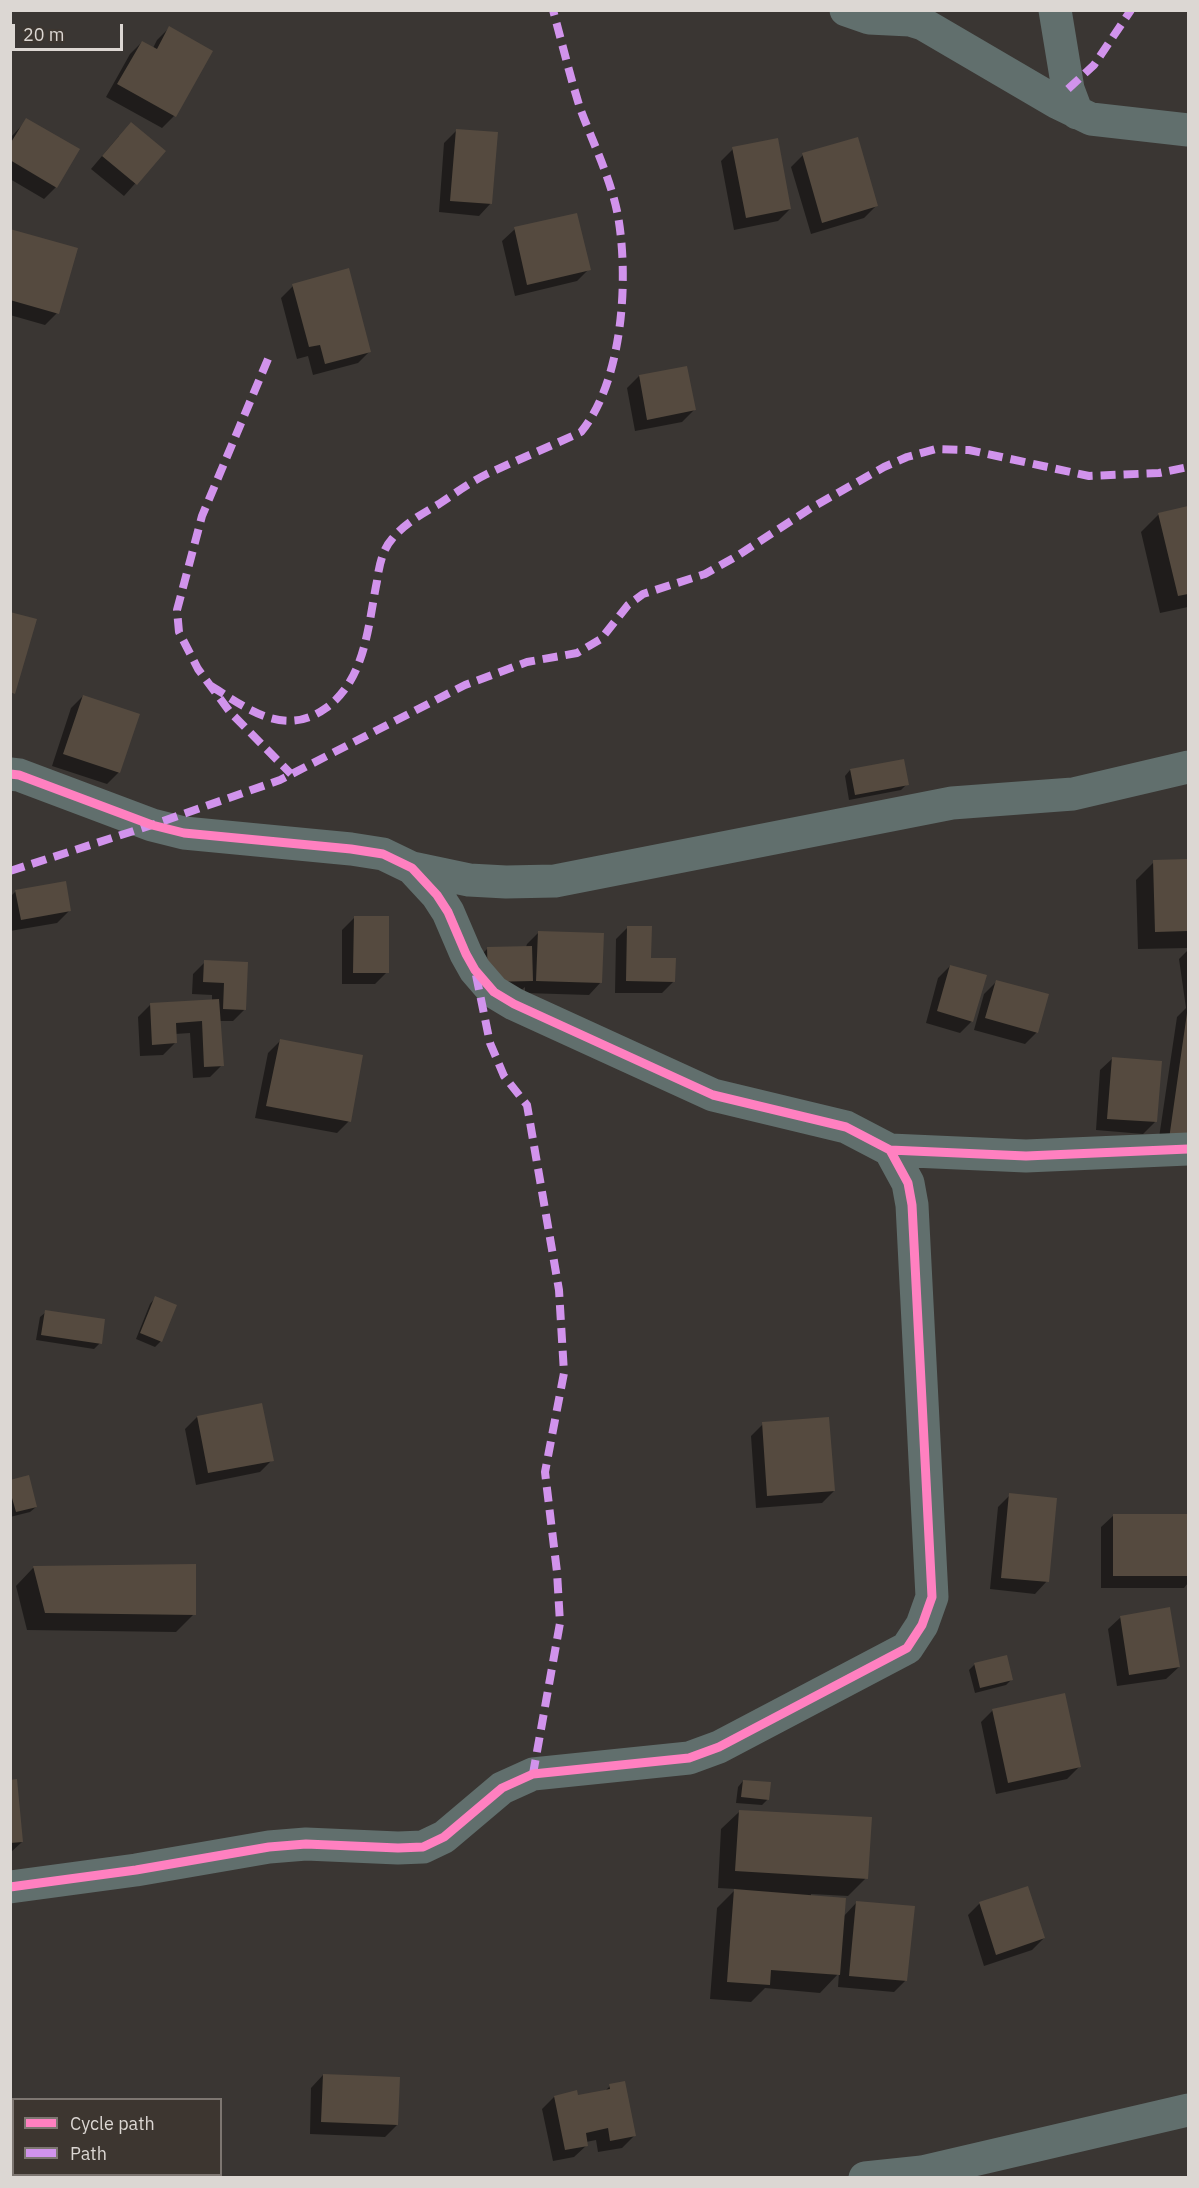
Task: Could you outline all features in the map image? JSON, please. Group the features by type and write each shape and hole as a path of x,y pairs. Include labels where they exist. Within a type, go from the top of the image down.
{"street":[{"path":"846,10 869,18 910,20 923,24 1091,119 1188,130"},
{"path":"1055,10 1068,89 1077,112"},
{"path":"10,774 19,775 152,825 184,833 351,849 383,854 412,868 469,880 506,882 555,880 952,803 1073,794 1188,766"},
{"path":"412,868 437,895 448,912 471,962 494,992 514,1004 713,1095 846,1127 890,1150 1026,1155 1188,1149"},
{"path":"10,1887 136,1870 269,1847 306,1844 398,1848 423,1846 444,1837 502,1788 532,1774 689,1758 719,1747 906,1648 922,1625 932,1597 912,1205 908,1183 890,1150"},
{"path":"865,2178 922,2172 1188,2110"}],"building":[{"path":"169,26 213,51 176,117 117,84 142,41 157,49"},
{"path":"26,118 80,149 57,188 10,160 10,144"},
{"path":"131,122 166,151 137,185 102,156"},
{"path":"456,129 498,132 492,204 450,201"},
{"path":"858,137 878,206 822,223 802,153"},
{"path":"778,138 791,209 746,218 732,147"},
{"path":"577,213 591,270 527,285 514,227"},
{"path":"10,229 78,248 59,314 10,300"},
{"path":"349,268 371,352 325,364 320,345 309,347 292,284"},
{"path":"687,366 696,410 647,420 639,375"},
{"path":"1188,506 1188,594 1178,596 1158,513"},
{"path":"10,612 37,619 15,694 10,692"},
{"path":"83,695 140,714 120,773 63,754"},
{"path":"904,759 909,785 855,795 850,769"},
{"path":"1188,859 1188,931 1155,932 1153,860"},
{"path":"66,881 71,911 21,920 15,890"},
{"path":"354,916 389,916 389,973 353,973"},
{"path":"627,926 652,926 651,958 676,958 675,982 626,981"},
{"path":"538,931 604,933 602,983 536,981"},
{"path":"532,946 533,981 488,982 487,947"},
{"path":"204,960 248,962 246,1010 223,1009 224,983 203,982"},
{"path":"950,965 987,975 973,1022 937,1011"},
{"path":"996,980 1049,994 1038,1033 985,1018"},
{"path":"219,999 224,1066 204,1067 202,1021 176,1023 177,1043 152,1045 150,1003"},
{"path":"1188,1013 1188,1142 1169,1139"},
{"path":"280,1039 363,1055 351,1122 266,1106"},
{"path":"1112,1057 1162,1061 1157,1122 1107,1119"},
{"path":"155,1296 177,1305 162,1342 140,1333"},
{"path":"45,1310 105,1319 102,1344 41,1335"},
{"path":"262,1403 274,1461 208,1473 197,1416"},
{"path":"829,1417 835,1491 767,1496 762,1422"},
{"path":"29,1475 37,1507 16,1512 10,1491 10,1480"},
{"path":"1009,1493 1057,1498 1049,1582 1001,1578"},
{"path":"1113,1514 1188,1514 1188,1576 1113,1576"},
{"path":"196,1564 196,1615 45,1613 33,1566"},
{"path":"1170,1607 1180,1667 1129,1675 1120,1616"},
{"path":"1007,1655 1013,1680 980,1688 974,1663"},
{"path":"1065,1693 1081,1767 1008,1783 992,1709"},
{"path":"17,1779 23,1842 10,1843 10,1780"},
{"path":"743,1780 771,1782 769,1800 741,1797"},
{"path":"739,1810 872,1817 868,1879 735,1871"},
{"path":"1028,1886 1045,1938 996,1955 979,1902"},
{"path":"734,1889 846,1898 840,1975 771,1970 770,1985 727,1982"},
{"path":"856,1901 915,1906 907,1981 849,1976"},
{"path":"323,2074 400,2077 398,2125 321,2122"},
{"path":"625,2081 636,2136 610,2141 608,2128 586,2133 588,2146 565,2150 554,2096 577,2090 578,2095 610,2089 609,2084"}],"marked path":[{"path":"211,686 253,711 281,720 311,717 326,708 350,682 357,667 367,633 382,559 386,548 397,533 414,519 479,478 581,432 595,411 606,386 619,328 623,269 621,241 611,188 580,108 553,10"},
{"path":"1068,89 1094,65 1131,10"},
{"path":"268,359 202,516 177,610 179,632 198,669 230,712 291,774"},
{"path":"10,871 280,780 465,685 527,662 577,653 601,639 628,605 643,594 705,574 811,508 884,467 907,457 936,449 969,450 1089,476 1159,473 1188,467"},
{"path":"476,975 490,1043 504,1076 527,1105 559,1290 564,1373 545,1472 557,1572 560,1623 533,1774"}],"cycle path":[{"path":"10,774 19,775 152,825 184,833 383,854 412,868 437,895 448,912 475,970 494,992 514,1004 713,1095 846,1127 890,1150 1026,1156 1188,1149"},
{"path":"10,1887 136,1870 269,1847 306,1844 423,1847 444,1837 502,1788 533,1774 689,1758 719,1747 907,1648 922,1625 932,1597 912,1205 908,1183 890,1150"}]}
